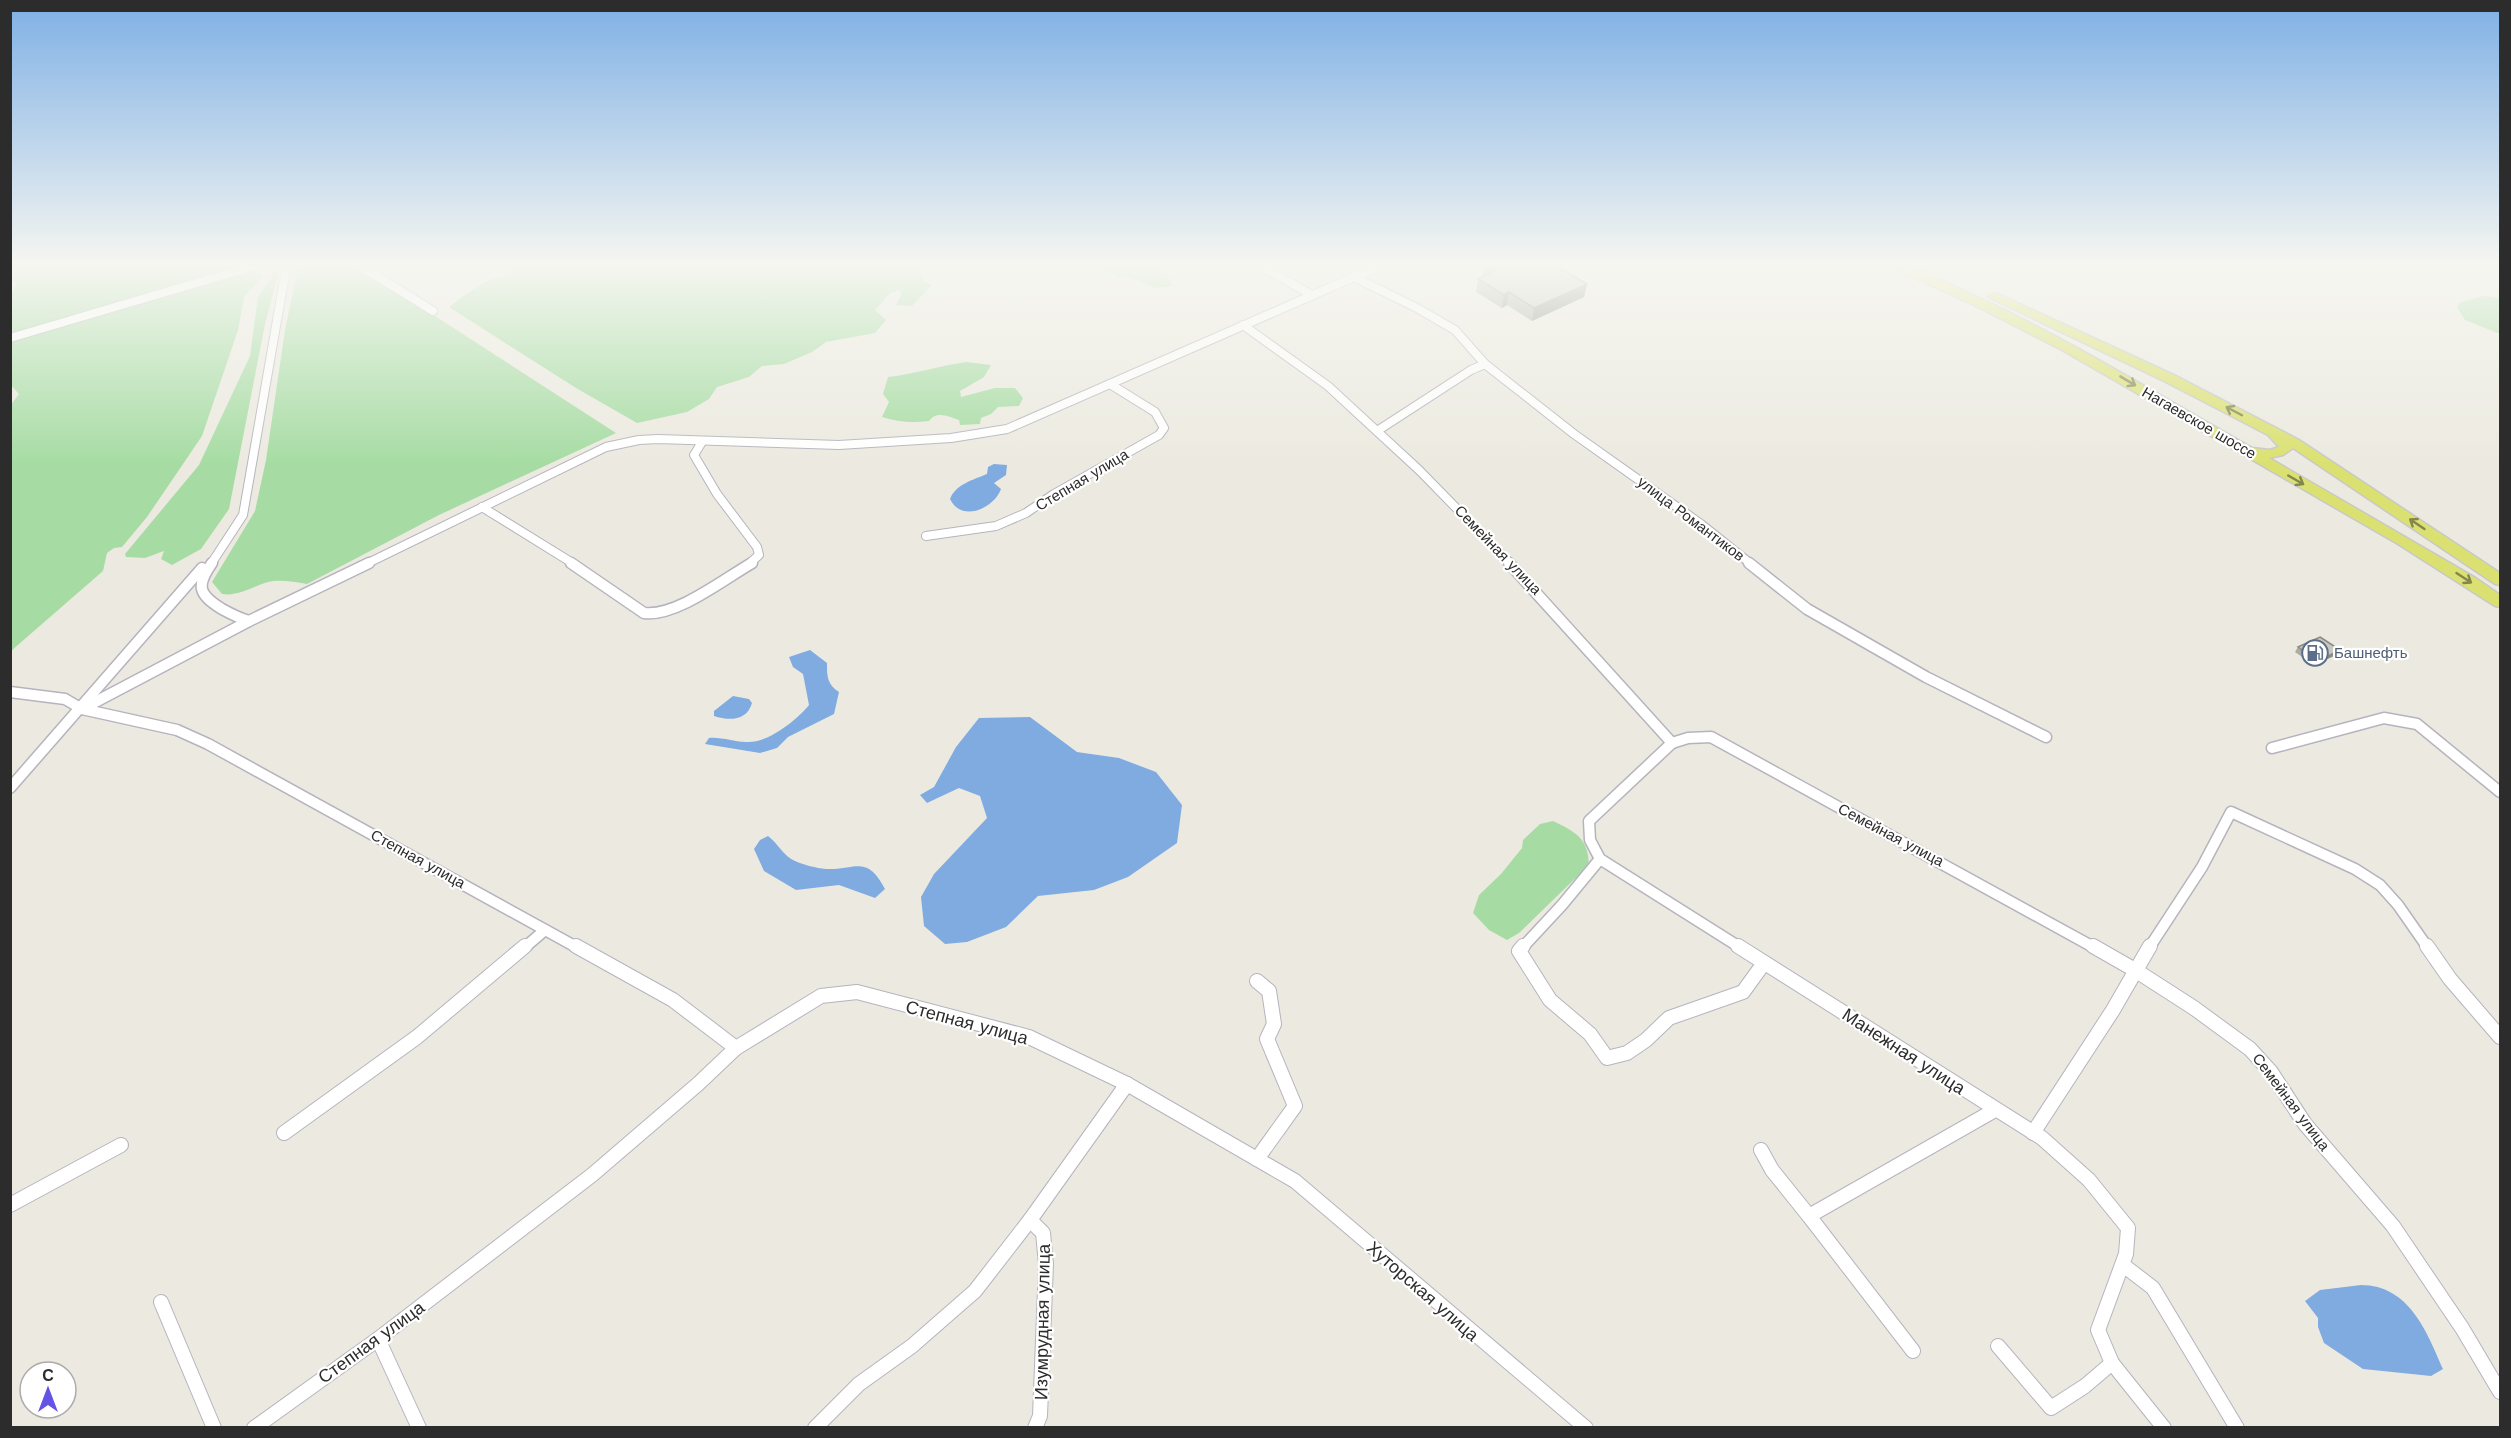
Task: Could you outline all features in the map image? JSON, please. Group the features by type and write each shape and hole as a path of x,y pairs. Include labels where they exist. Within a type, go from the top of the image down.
{"main road":[{"name":"Нагаевское шоссе","path":"2035,330 2413,547 2500,602"},
{"name":"Нагаевское шоссе","path":"2067,330 2262,425 2326,463 2500,580"},
{"path":"2228,440 2249,450 2267,454 2281,452 2286,448 2284,442 2262,425"}],"street":[{"path":"10,338 37,330"},
{"path":"249,621 238,618 213,603 201,590 202,577 243,515 275,330"},
{"path":"82,709 249,621 606,447 639,440 658,439 839,445 951,438 1006,429 1231,330"},
{"name":"Семейная улица","path":"1250,330 1326,384 1432,482 1545,598 1672,743 1688,738 1711,737 2135,970 2250,1048 2271,1072 2305,1124 2393,1226 2462,1328 2500,1392"},
{"name":"улица Романтиков","path":"1455,330 1485,364 1574,434 1701,524 1807,609 1839,630 1926,677 2046,737"},
{"path":"1377,431 1471,370 1485,364"},
{"name":"Степная улица","path":"926,536 996,526 1026,513 1054,494 1159,435 1164,428 1155,412 1110,384"},
{"path":"482,507 565,558 644,613 663,612 685,602 756,560 759,555 757,547 717,494 694,455 702,442"},
{"path":"10,788 82,709 224,543"},
{"name":"Степная улица","path":"10,692 65,699 82,709 177,730 208,744 673,1000 736,1048"},
{"path":"2272,748 2384,718 2417,724 2500,792"},
{"path":"1672,743 1589,821 1590,840 1600,859 1562,905 1519,951 1550,1000 1590,1034 1607,1058 1627,1053 1646,1040 1669,1018 1743,992 1764,963"},
{"path":"2033,1133 2202,867 2231,812 2355,869 2380,885 2398,905 2450,979 2500,1037"},
{"name":"Манежная улица","path":"1600,859 2033,1133 2089,1180 2128,1228 2123,1265 2098,1330 2112,1363 2164,1428"},
{"path":"284,1133 417,1037 544,930"},
{"path":"1257,981 1269,991 1274,1024 1267,1039 1295,1106 1257,1159"},
{"name":"Степная улица","path":"254,1428 378,1339 592,1175 698,1084 736,1048 820,996 857,993 1029,1037 1127,1084 1257,1159"},
{"path":"816,1428 859,1384 912,1346 975,1291 1030,1220 1127,1084"},
{"path":"1809,1216 1995,1110"},
{"path":"10,1205 121,1145"},
{"path":"1761,1150 1772,1170 1913,1351"},
{"name":"Хуторская улица","path":"1257,1159 1296,1181 1586,1428"},
{"name":"Изумрудная улица","path":"1030,1220 1043,1233 1046,1264 1041,1416 1035,1428"},
{"path":"2123,1265 2154,1288 2237,1428"},
{"path":"161,1302 213,1428"},
{"path":"378,1339 418,1428"},
{"path":"1998,1347 2051,1408 2085,1386 2112,1363"}],"green space":[{"path":"11,330 238,330 202,436 147,517 122,547 114,548 107,553 103,571 11,651 10,406 19,394 11,385"},
{"path":"254,330 264,330 229,509 201,549 172,565 161,559 164,551 145,558 126,557 125,554 199,465 250,356"},
{"path":"285,330 457,330 616,433 439,515 307,584 273,581 235,594 222,594 212,582 255,511 266,460"},
{"path":"485,330 877,330 875,333 826,342 812,352 784,364 762,366 749,377 717,387 709,399 687,412 637,423 576,388"},
{"path":"966,362 991,365 984,377 960,391 961,397 995,388 1015,388 1023,398 1019,406 998,407 991,414 981,418 980,424 960,425 959,420 943,415 936,416 929,421 917,422 882,417 889,402 883,394 888,377"},
{"path":"1553,821 1579,837 1586,848 1589,865 1519,933 1507,940 1489,930 1473,913 1479,895 1501,874 1522,848 1523,840 1540,824"}],"water":[{"path":"994,464 1007,465 1006,475 994,483 1001,489 998,496 985,507 970,512 962,511 955,506 950,499 956,490 987,474 988,467"},
{"path":"810,650 827,663 828,679 839,692 834,714 788,737 777,748 760,753 705,744 709,738 754,742 781,730 797,717 809,705 803,674 793,667 789,657"},
{"path":"733,696 749,699 752,703 750,709 737,718 726,719 714,716 714,711"},
{"path":"1030,717 1077,752 1119,758 1156,772 1182,805 1177,843 1128,877 1094,890 1038,896 1006,927 967,942 945,944 924,926 921,897 934,874 987,818 980,796 959,788 927,803 920,795 934,787 956,747 979,718"},
{"path":"768,836 795,861 826,869 860,866 872,871 885,889 875,898 839,885 796,890 764,871 754,849 760,840"},
{"path":"2361,1285 2378,1287 2404,1302 2423,1326 2443,1369 2431,1376 2363,1369 2324,1343 2318,1327 2318,1318 2305,1301 2320,1290"}],"building":[{"name":"Башнефть","path":"2320,637 2340,650 2318,661 2298,647"}],"place":[{"name":"Башнефть","path":"2315,653"}]}
